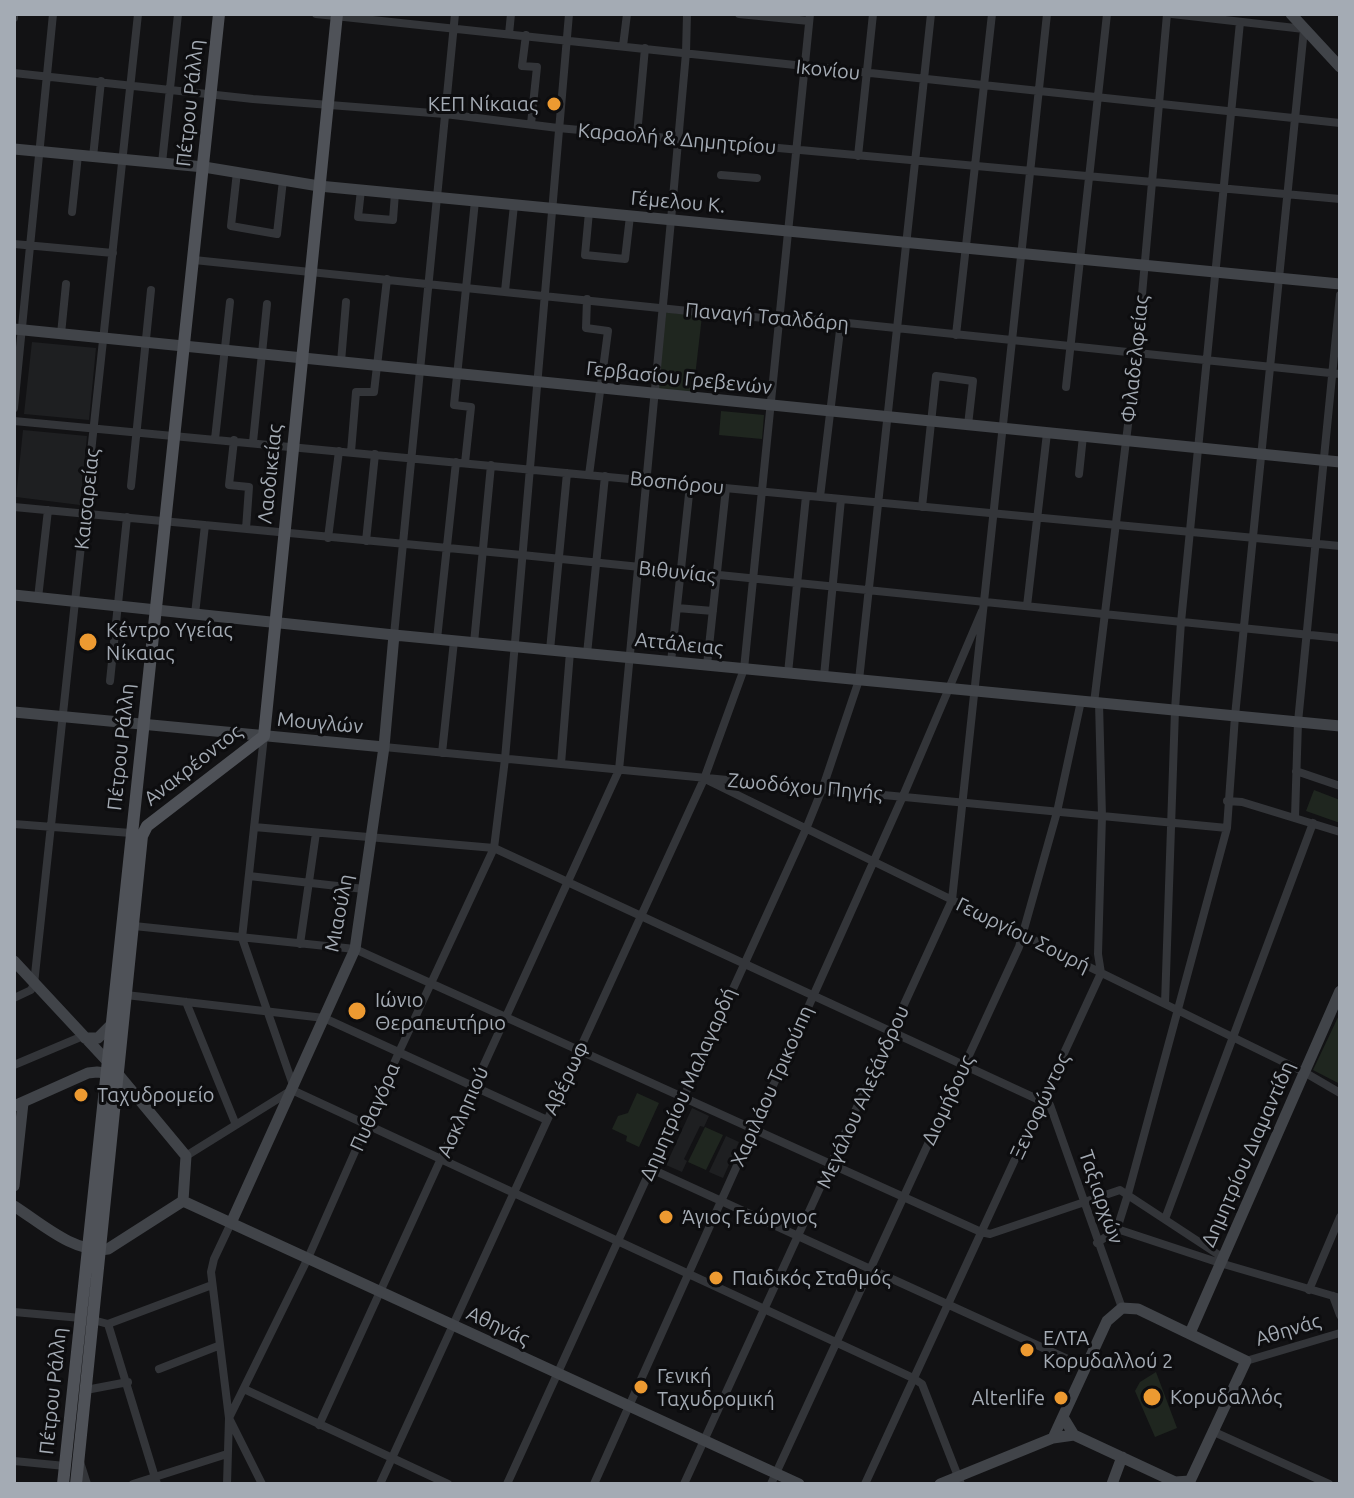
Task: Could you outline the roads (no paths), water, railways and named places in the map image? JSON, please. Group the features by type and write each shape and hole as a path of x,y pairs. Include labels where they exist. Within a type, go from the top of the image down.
{"main road":[{"name":"Πέτρου Ράλλη","path":"63,1484 87,1319 131,833 219,14"},
{"path":"1291,14 1340,67"},
{"name":"Λαοδικείας","path":"264,736 337,16"},
{"name":"Γέμελου Κ.","path":"14,149 204,167 319,186 1340,284"},
{"name":"Γερβασίου Γρεβενών","path":"18,330 1340,462"},
{"name":"Αττάλειας","path":"14,595 514,647 1340,726"},
{"name":"Μιαούλη","path":"231,1223 355,949 384,747 394,635"},
{"name":"Μουγλών","path":"14,712 384,747"},
{"name":"Ανακρέοντος","path":"147,826 264,736"},
{"name":"Πέτρου Ράλλη","path":"111,1070 126,995 142,836 147,826"},
{"path":"14,961 186,1156 183,1201 108,1249 77,1245 14,1206"},
{"name":"Δημητρίου Διαμαντίδη","path":"1190,1333 1340,991"},
{"path":"84,1037 98,1038 112,1024"},
{"path":"14,1186 18,1104 88,1073 111,1070"},
{"name":"Αθηνάς","path":"183,1201 705,1441 774,1479 799,1484"},
{"path":"940,1484 960,1481 1053,1438 1074,1435 1175,1482 1190,1482 1246,1361 1138,1309 1122,1308 1107,1321 1053,1438"},
{"name":"Πέτρου Ράλλη","path":"76,1484 86,1390 87,1319"},
{"path":"1063,1417 1074,1435"},
{"path":"1112,1484 1122,1457"}],"street":[{"path":"14,408 18,330 30,245 53,14"},
{"name":"Καισαρείας","path":"34,984 138,14"},
{"path":"162,163 178,14"},
{"name":"Ικονίου","path":"316,14 391,18 454,28 866,74 1340,123"},
{"path":"394,635 455,14"},
{"path":"509,34 511,14"},
{"name":"Πυθαγόρα","path":"229,1418 308,1258 494,848 505,759 569,14"},
{"path":"623,46 627,14"},
{"name":"Ασκληπιού","path":"319,1425 619,770 671,220 687,14"},
{"path":"739,14 810,18"},
{"path":"858,156 873,14"},
{"name":"Δημητρίου Μαλαγαρδή","path":"507,1484 806,829 859,680 931,14"},
{"path":"956,335 992,14"},
{"name":"Μεγάλου Αλεξάνδρου","path":"684,1484 952,900 1047,14"},
{"path":"1066,387 1107,14"},
{"path":"1097,1243 1117,1229 1128,1194 1227,828 1235,716 1304,29 1170,14"},
{"name":"Φιλαδελφείας","path":"1096,703 1114,526 1137,351 1150,181 1170,14"},
{"name":"Αβέρωφ","path":"380,1484 704,779 744,669 810,18"},
{"path":"1165,1004 1181,622 1240,22"},
{"path":"526,35 522,66 537,67 531,124"},
{"path":"637,135 645,48"},
{"name":"Καραολή & Δημητρίου","path":"14,73 327,106 445,114 558,128 1340,199"},
{"path":"93,157 101,81"},
{"path":"72,212 78,155"},
{"path":"237,172 231,226 277,234 283,180"},
{"path":"721,175 757,178"},
{"path":"361,190 358,217 393,220 395,193"},
{"path":"437,639 446,549 471,407 454,405 475,201"},
{"path":"505,291 514,205"},
{"path":"589,212 585,255 625,259 630,216"},
{"path":"14,244 113,253"},
{"name":"Παναγή Τσαλδάρη","path":"194,260 776,319 780,316 1071,344 1336,373"},
{"path":"351,452 356,392 374,392 387,279"},
{"path":"61,334 66,284"},
{"path":"131,486 151,290"},
{"path":"1295,817 1298,722 1336,373 1340,295"},
{"path":"587,299 586,328 608,331 589,475"},
{"path":"215,439 230,302"},
{"path":"341,362 346,302"},
{"path":"253,442 267,304"},
{"path":"820,497 841,322"},
{"path":"922,507 936,376 973,381 968,425"},
{"name":"Βοσπόρου","path":"14,421 1340,546"},
{"path":"1027,606 1047,433"},
{"path":"1079,474 1083,436"},
{"path":"234,440 229,485 249,487 246,529"},
{"path":"328,538 339,451"},
{"path":"366,541 375,454"},
{"path":"474,643 491,465"},
{"path":"550,650 567,473"},
{"path":"587,654 605,476"},
{"path":"671,662 690,485"},
{"path":"707,665 726,488"},
{"path":"788,673 806,496"},
{"path":"824,676 841,499"},
{"name":"Βιθυνίας","path":"14,507 1340,638"},
{"path":"38,598 48,510"},
{"path":"110,681 127,517"},
{"path":"195,614 205,525"},
{"name":"Χαριλάου Τρικούπη","path":"594,1484 903,796 985,602"},
{"path":"677,608 713,611"},
{"path":"442,753 454,641"},
{"path":"561,764 570,652"},
{"name":"Διομήδους","path":"774,1479 1023,935 1057,812 1081,701"},
{"name":"Ξενοφώντος","path":"865,1484 1101,973 1098,954 1102,816 1096,703"},
{"name":"Λαοδικείας","path":"242,938 264,736"},
{"name":"Ζωοδόχου Πηγής","path":"384,747 1227,828"},
{"path":"1296,771 1340,786"},
{"name":"Γεωργίου Σουρή","path":"704,779 1304,1072 1340,1093"},
{"path":"1227,801 1242,802 1340,832"},
{"path":"1165,1219 1313,823"},
{"path":"14,824 131,833"},
{"path":"254,827 494,848 1043,1101"},
{"path":"300,944 316,833"},
{"path":"249,876 364,889"},
{"path":"134,926 355,949 981,1232 990,1234 1120,1190 1221,1260"},
{"path":"242,938 293,1088 913,1378 922,1384 960,1481"},
{"path":"14,998 31,990 34,984"},
{"path":"126,995 324,1018 547,1120"},
{"path":"186,1002 236,1125"},
{"path":"14,1065 84,1037"},
{"path":"186,1156 293,1088"},
{"name":"Ταξιαρχών","path":"1043,1101 1050,1105 1122,1308"},
{"path":"649,1168 1085,1367"},
{"path":"1309,1290 1340,1217"},
{"path":"227,1484 229,1418 218,1346 211,1265 231,1223"},
{"path":"1117,1229 1336,1297 1340,1315"},
{"path":"14,1312 108,1324 212,1285"},
{"path":"108,1324 156,1481"},
{"name":"Αθηνάς","path":"1246,1361 1340,1333"},
{"path":"159,1369 218,1346"},
{"path":"86,1390 128,1382"},
{"path":"244,1389 448,1484"},
{"path":"229,1418 262,1484"},
{"path":"1212,1431 1329,1484"},
{"path":"133,1484 156,1481 227,1454"},
{"path":"79,1459 87,1484"},
{"path":"14,1461 65,1466"}],"place":[{"name":"ΚΕΠ Νίκαιας","path":"554,104"},
{"name":"Κέντρο Υγείας Νίκαιας","path":"88,642"},
{"name":"Ιώνιο Θεραπευτήριο","path":"357,1011"},
{"name":"Ταχυδρομείο","path":"81,1095"},
{"name":"Άγιος Γεώργιος","path":"666,1217"},
{"name":"Παιδικός Σταθμός","path":"716,1278"},
{"name":"ΕΛΤΑ Κορυδαλλού 2","path":"1027,1350"},
{"name":"Γενική Ταχυδρομική","path":"641,1387"},
{"name":"Κορυδαλλός","path":"1152,1397"},
{"name":"Alterlife","path":"1061,1398"}]}
